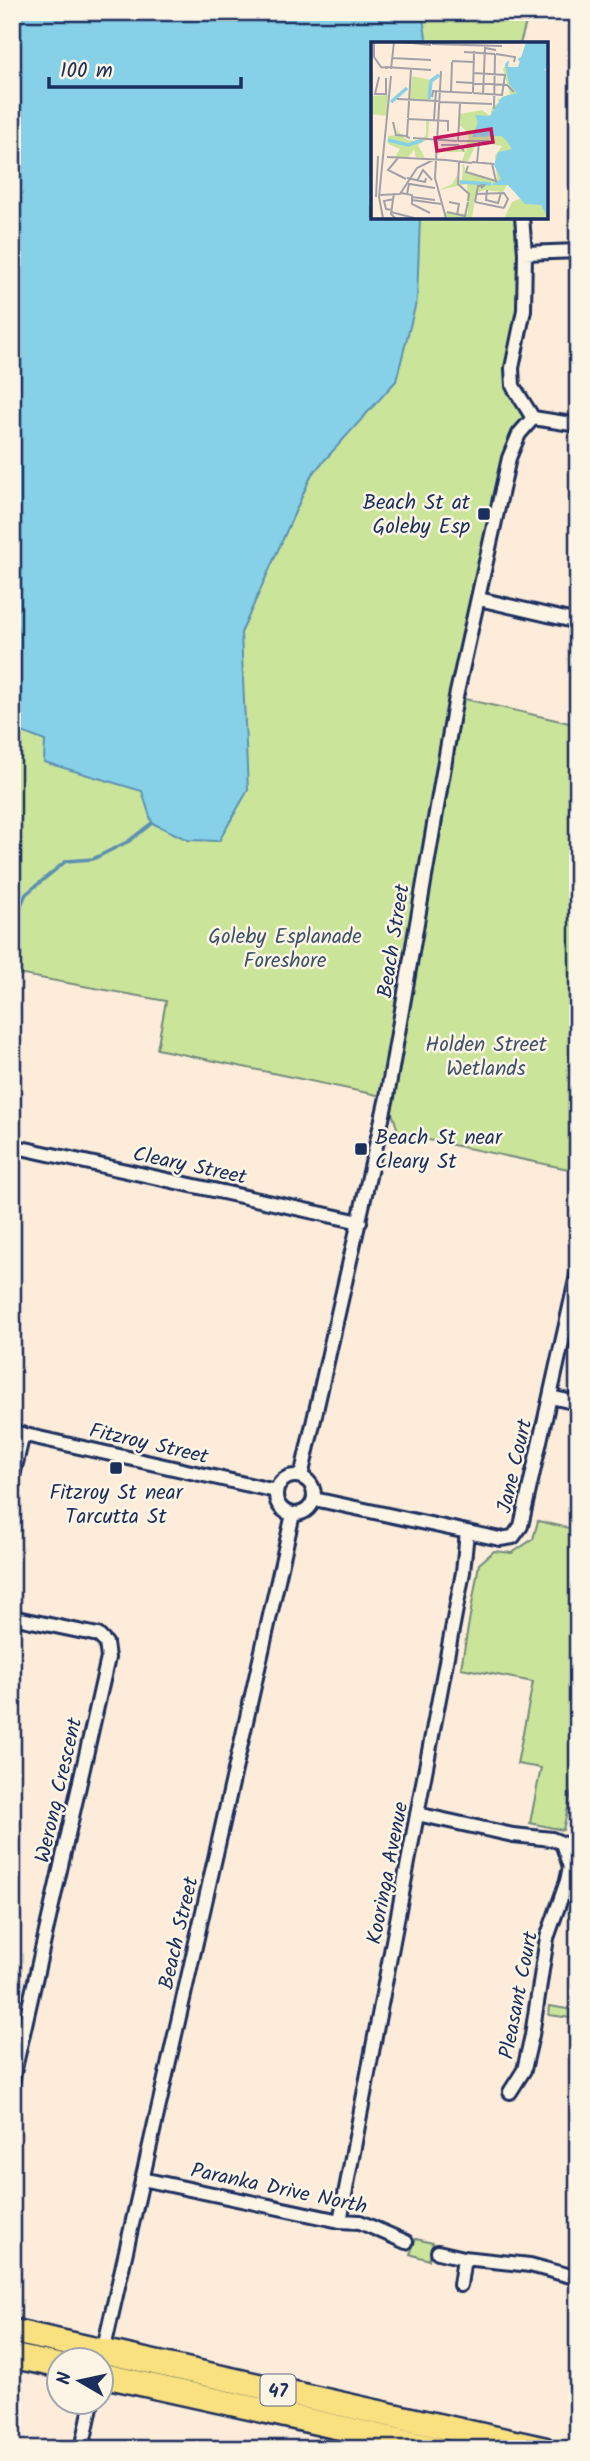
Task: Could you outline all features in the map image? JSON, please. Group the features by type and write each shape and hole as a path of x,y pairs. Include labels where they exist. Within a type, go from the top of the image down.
{"highway":[{"name":"47","path":"12,2332 65,2346"},
{"path":"12,2356 46,2363"},
{"name":"47","path":"116,2359 544,2449"},
{"name":"47","path":"116,2378 438,2449"}],"street":[{"path":"522,219 525,253 524,310 512,368 513,386 533,418 578,425"},
{"path":"525,253 578,251"},
{"name":"Beach Street","path":"301,1477 387,1097 456,697 509,458 519,434 533,418"},
{"path":"478,600 578,622"},
{"name":"Cleary Street","path":"12,1146 360,1222"},
{"name":"Jane Court","path":"467,1532 500,1539 513,1537 521,1526 578,1270"},
{"path":"550,1397 578,1403"},
{"path":"12,1480 17,1433"},
{"name":"Fitzroy Street","path":"17,1433 276,1491"},
{"path":"301,1477 312,1486 314,1499 306,1511 293,1514 279,1506 276,1491 285,1479 301,1477"},
{"path":"314,1499 467,1532"},
{"name":"Beach Street","path":"105,2346 293,1514"},
{"name":"Kooringa Avenue","path":"340,2221 463,1572 467,1532"},
{"name":"Werong Crescent","path":"12,1616 97,1635 106,1643 108,1658 12,2082"},
{"name":"Pleasant Court","path":"417,1814 513,1835 552,1839 562,1843 566,1854 570,1867 547,1938 524,2070 510,2092"},
{"name":"Paranka Drive North","path":"142,2179 340,2221 360,2222 407,2242"},
{"path":"438,2252 464,2258 530,2265 578,2278"},
{"path":"460,2285 464,2258"},
{"path":"82,2449 89,2416"}],"green space":[{"path":"12,12 529,12 521,42 371,42 371,219 522,219 525,253 512,368 533,418 519,434 456,697 578,725 578,1171 399,1134 387,1097 157,1049 166,1001 12,973"},
{"path":"538,1521 578,1530 578,1763 563,1830 530,1823 541,1768 517,1764 533,1682 461,1668 479,1564 494,1551 512,1553 533,1539"},
{"path":"550,2006 578,2011 578,2019 549,2015"},
{"path":"416,2239 433,2243 429,2260 410,2254"}],"water":[{"path":"12,12 422,12 427,42 371,42 371,219 420,219 417,299 396,381 312,474 241,633 248,790 219,841 188,840 152,823 142,791 44,762 45,741 22,732 12,736"}],"waterway":[{"path":"12,924 26,894 66,861 93,859 129,841 152,823"}],"place":[{"name":"Beach St at Goleby Esp","path":"484,514"},
{"name":"Beach St near Cleary St","path":"361,1149"},
{"name":"Fitzroy St near Tarcutta St","path":"116,1468"}],"park label":[{"name":"Goleby Esplanade Foreshore","path":"285,948"},
{"name":"Holden Street Wetlands","path":"486,1056"}]}
